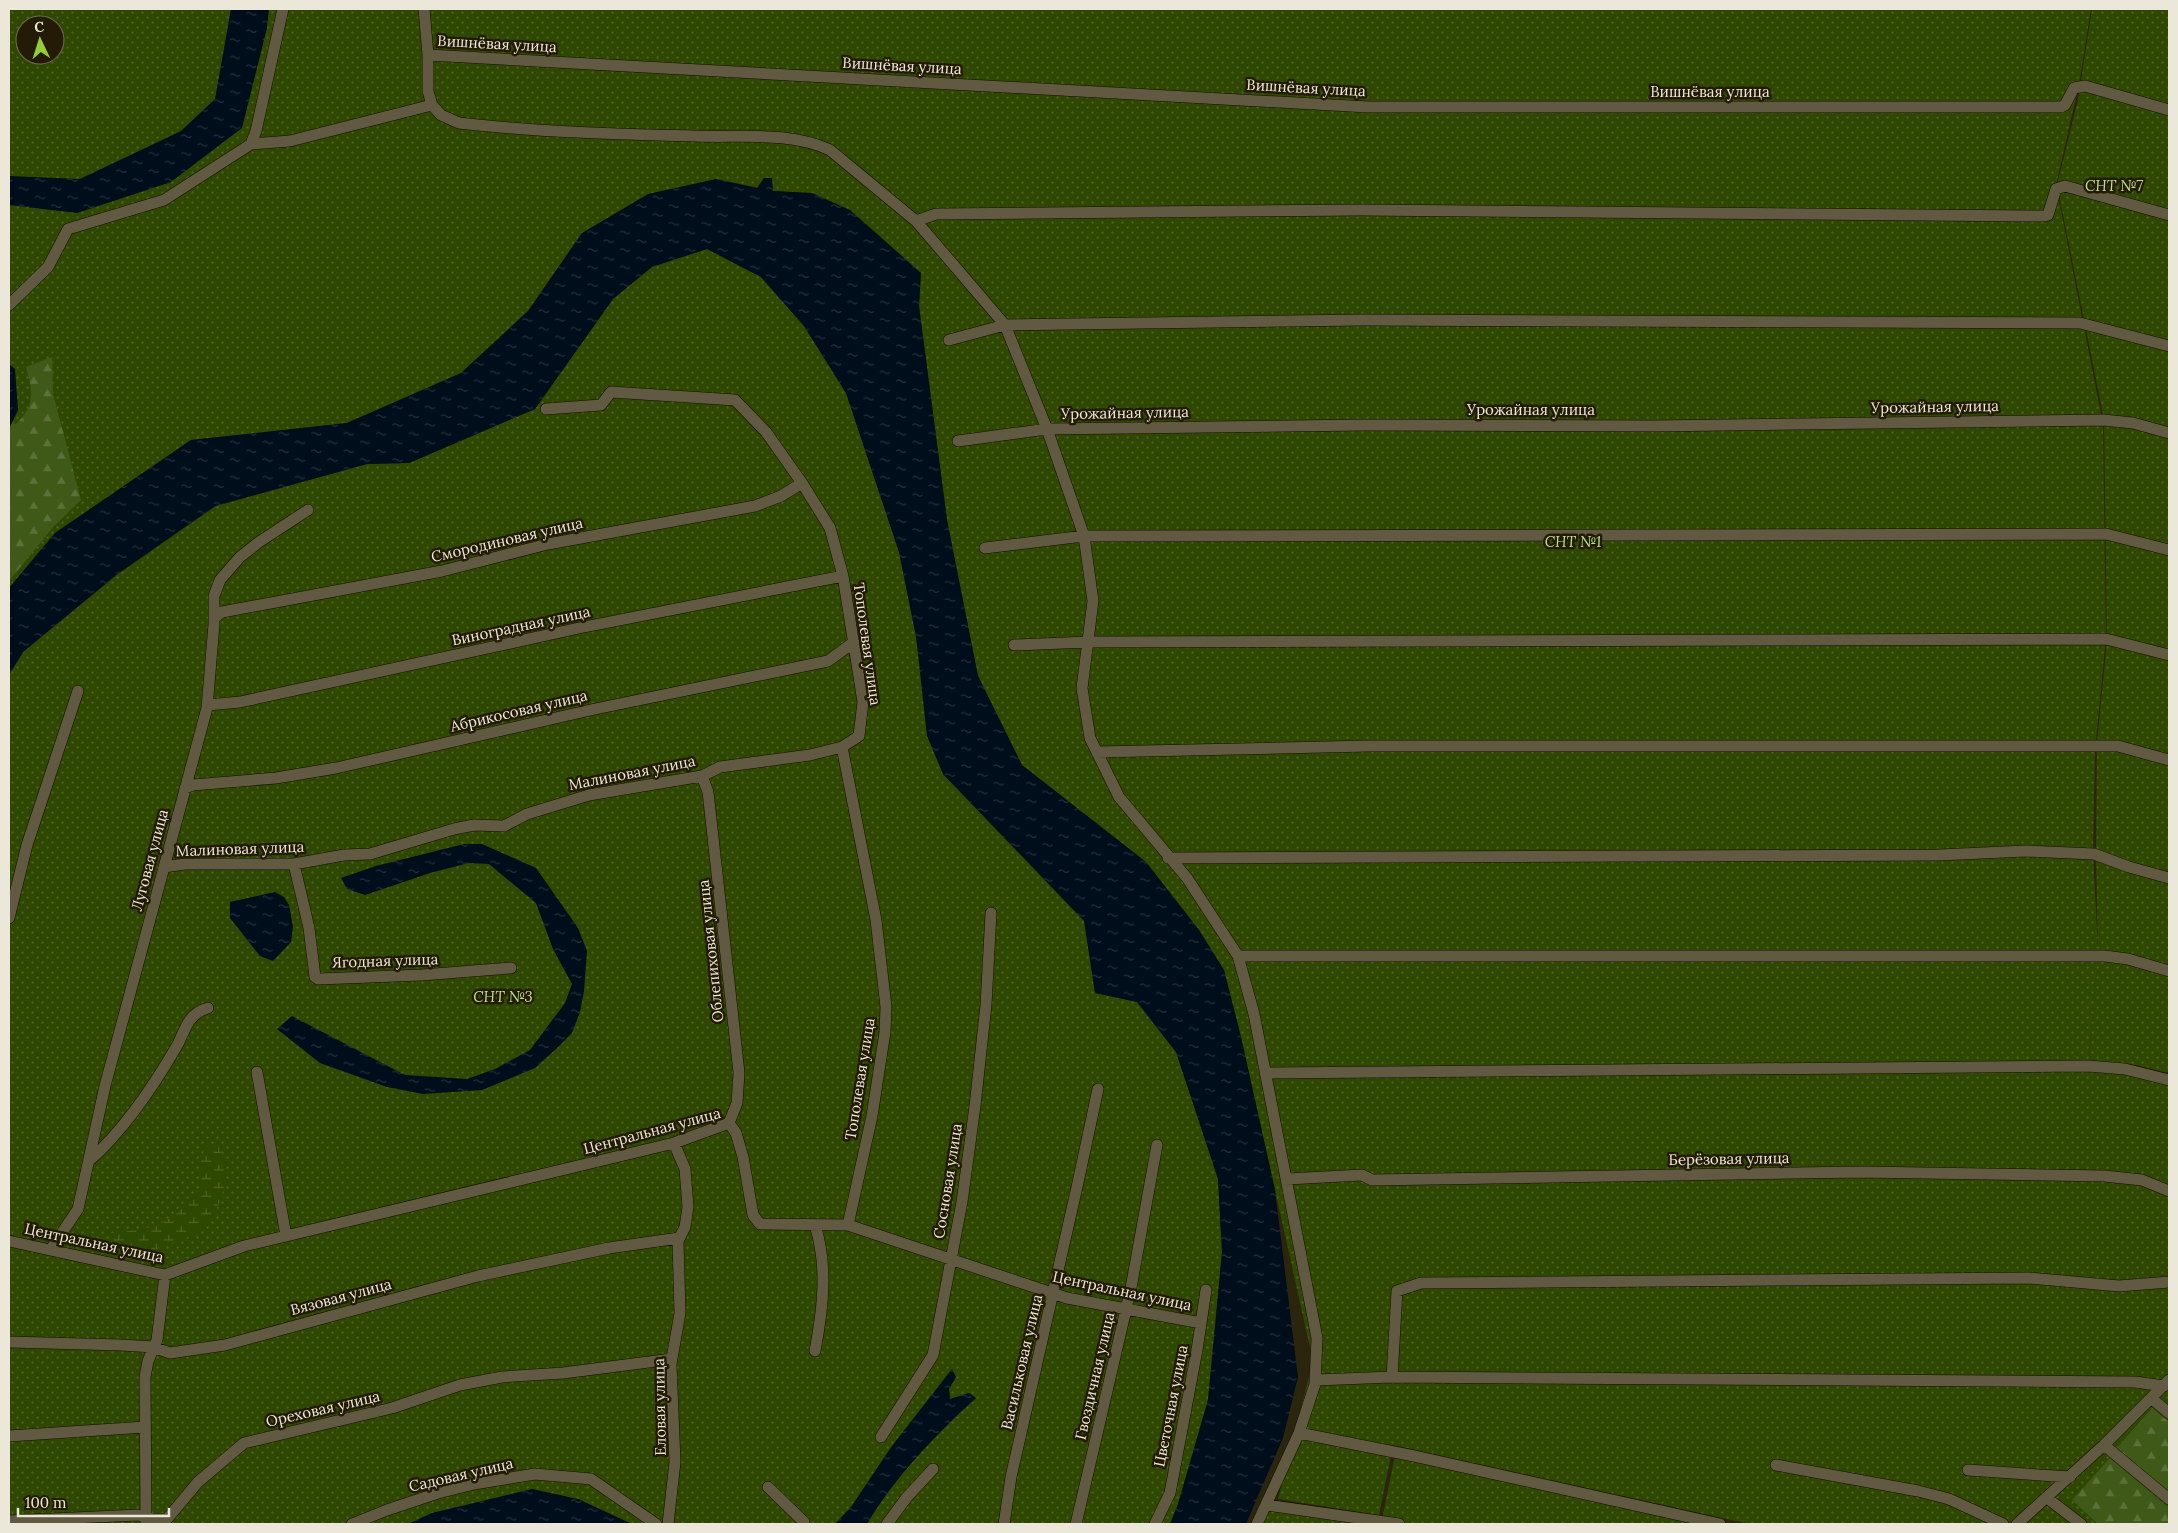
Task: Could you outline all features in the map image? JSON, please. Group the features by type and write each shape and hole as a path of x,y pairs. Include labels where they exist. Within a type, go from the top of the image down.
{"street":[{"path":"251,144 256,131 283,9"},
{"path":"424,9 428,55 428,91 432,105 441,115 459,122 505,128 577,133 759,138 814,142 830,150 916,221 1005,325 1048,429 1084,536 1093,601 1082,688 1090,738 1120,797 1168,858 1187,878 1238,956 1254,1014 1317,1338 1316,1380 1299,1433 1257,1524"},
{"name":"Вишнёвая улица","path":"428,55 1368,107 2061,107 2065,105 2074,88 2085,86 2169,110"},
{"path":"9,305 48,267 68,229 164,200 251,144 290,142 432,105"},
{"path":"916,221 936,214 1362,210 2043,216 2048,215 2056,189 2065,186 2169,215"},
{"path":"950,340 1005,325 1364,320 2080,323 2169,346"},
{"name":"Тополевая улица","path":"546,409 601,405 611,392 735,400 766,432 802,482 830,528 842,576 863,702 859,736 842,747 876,920 886,1007 885,1032 872,1116 848,1225"},
{"name":"Урожайная улица","path":"958,441 1048,429 1365,425 1654,426 2103,420 2133,423 2169,433"},
{"name":"Смородиновая улица","path":"214,618 222,612 442,571 548,544 755,506 781,496 802,482"},
{"name":"Луговая улица","path":"51,1250 78,1209 90,1160 104,1086 207,705 214,596 220,580 240,557 259,542 308,510"},
{"path":"986,548 1084,536 2106,534 2169,550"},
{"name":"Виноградная улица","path":"207,705 258,698 579,628 842,576"},
{"path":"1014,645 1088,642 2106,639 2169,656"},
{"name":"Абрикосовая улица","path":"185,788 193,785 276,778 336,768 596,708 828,661 854,642"},
{"path":"9,918 27,845 78,691"},
{"path":"1096,752 1369,746 2118,746 2169,760"},
{"name":"Малиновая улица","path":"164,867 185,864 294,864 344,855 370,854 454,829 474,825 504,826 527,814 589,794 702,776 720,767 810,755 842,747"},
{"name":"Облепиховая улица","path":"702,776 708,792 739,1073 737,1103 729,1123"},
{"path":"1168,858 1940,855 2026,851 2094,854 2129,867 2169,878"},
{"name":"Ягодная улица","path":"294,864 309,928 315,977 318,979 422,975 511,968"},
{"name":"Сосновая улица","path":"881,1437 933,1355 962,1202 976,1097 986,1006 991,913"},
{"path":"1238,956 2104,956 2128,959 2169,972"},
{"path":"90,1160 103,1148 142,1100 178,1044 190,1020 199,1010 208,1008"},
{"path":"1265,1072 2088,1066 2125,1069 2169,1080"},
{"path":"257,1072 286,1236"},
{"name":"Васильковая улица","path":"1004,1524 1011,1477 1098,1089"},
{"name":"Центральная улица","path":"9,1241 165,1275 244,1246 674,1143 729,1123 736,1132 743,1157 753,1215 760,1224 848,1225 952,1258 1067,1298 1201,1323"},
{"name":"Еловая улица","path":"668,1524 675,1462 672,1359 680,1313 679,1238 685,1227 688,1207 688,1185 685,1169 674,1143"},
{"name":"Гвоздичная улица","path":"1076,1524 1126,1309 1157,1145"},
{"name":"Берёзовая улица","path":"1287,1179 1362,1175 1372,1180 1882,1173 2104,1176 2142,1180 2169,1192"},
{"path":"815,1225 820,1242 824,1278 815,1351"},
{"name":"Вязовая улица","path":"9,1342 121,1345 153,1348 170,1353 225,1345 478,1276 609,1248 679,1238"},
{"path":"146,1521 145,1376 148,1361 157,1340 165,1275"},
{"path":"1392,1377 1398,1291 1421,1283 2029,1278 2119,1286 2169,1282"},
{"name":"Цветочная улица","path":"1155,1524 1170,1494 1206,1290"},
{"name":"Ореховая улица","path":"9,1522 86,1516 138,1515 146,1521 166,1519 198,1482 244,1443 392,1408 460,1385 502,1377 563,1374 672,1359"},
{"path":"1316,1380 1392,1377 2167,1383"},
{"path":"2017,1524 2070,1477 2167,1383"},
{"path":"2151,1398 2169,1413"},
{"path":"9,1436 145,1427"},
{"path":"1299,1433 1414,1456 1720,1524"},
{"path":"2104,1445 2169,1499"},
{"path":"1776,1465 1918,1491 1949,1499 2003,1524"},
{"path":"888,1524 906,1497 933,1470"},
{"path":"1968,1470 2070,1477"},
{"name":"Садовая улица","path":"352,1524 438,1493 474,1484 535,1474 591,1479 656,1524"},
{"path":"768,1487 804,1522 802,1524"},
{"path":"2047,1498 2081,1524"},
{"path":"1267,1505 1399,1524"}],"green space":[{"name":"СНТ №1","path":"9,9 2091,9 2079,84 2056,185 2103,424 2106,638 2095,750 2093,852 2098,952 2096,857 2097,743 2107,641 2104,419 2057,185 2078,100 2092,9 2169,9 2169,1073 2136,1065 2089,1060 2098,955 2088,1068 2125,1071 2169,1084 2169,1524 1750,1524 1393,1445 1379,1515 1278,1499 1313,1361 1241,1037 1224,970 1199,930 1146,862 1022,765 978,676 947,520 919,306 921,273 812,193 773,191 716,179 582,233 528,311 461,373 347,423 191,440 55,533 9,588"},
{"name":"СНТ №3","path":"707,249 761,277 804,326 846,393 899,552 943,774 1085,921 1095,993 1137,1002 1176,1052 1218,1179 1222,1252 1208,1400 1178,1504 1170,1524 867,1524 890,1490 917,1457 976,1398 969,1393 950,1400 949,1389 956,1377 952,1369 892,1446 851,1507 835,1524 632,1524 578,1499 432,1513 408,1524 9,1524 9,675 23,652 117,575 216,506 367,464 409,463 535,409 613,299 652,266"},
{"path":"52,357 53,394 81,500 54,526 9,581 9,423 16,424 27,411 29,405 31,391 26,367"},
{"path":"216,1144 222,1154 225,1166 223,1190 220,1202 214,1213 200,1231 168,1245 145,1252 131,1250 113,1243 112,1233 144,1229 170,1219 178,1212 199,1189 200,1164 206,1147"},
{"path":"2152,1408 2169,1422 2169,1494 2117,1448"},
{"path":"1395,1455 1716,1524 1252,1524 1259,1506 1382,1520"},
{"path":"2110,1458 2169,1508 2169,1524 2098,1524 2072,1500"}],"water":[{"path":"231,9 269,9 267,28 242,128 171,182 77,213 9,205 9,176 80,179 181,131 215,99"},
{"path":"764,178 772,178 773,191 812,193 850,210 921,273 919,306 947,520 978,676 1022,765 1146,862 1199,930 1224,970 1275,1190 1298,1377 1283,1438 1246,1524 1170,1524 1178,1504 1208,1400 1222,1252 1218,1179 1176,1052 1137,1002 1095,993 1084,921 943,774 927,736 916,636 899,552 846,393 804,326 761,277 707,249 652,267 613,299 535,409 409,463 367,464 215,506 116,575 23,652 9,675 9,588 55,533 191,440 347,423 461,373 528,311 582,233 648,194 716,179 757,188"},
{"path":"9,364 15,369 18,410 9,429"},
{"path":"464,844 482,844 536,868 578,928 587,951 584,991 580,1012 572,1033 556,1049 535,1068 482,1090 423,1094 387,1087 320,1063 277,1029 292,1016 405,1075 467,1079 495,1069 530,1050 565,1003 572,984 553,949 536,903 489,864 469,863 430,873 365,895 347,889 341,878 376,866"},
{"path":"275,892 284,897 289,905 293,927 291,942 273,961 260,956 230,918 230,902"},
{"path":"952,1369 956,1377 949,1389 950,1399 969,1393 976,1398 917,1457 890,1490 867,1524 835,1524 851,1507 892,1446"},
{"path":"532,1489 578,1499 632,1524 408,1524 432,1513"}],"park label":[{"name":"СНТ №7","path":"2114,186"}]}
